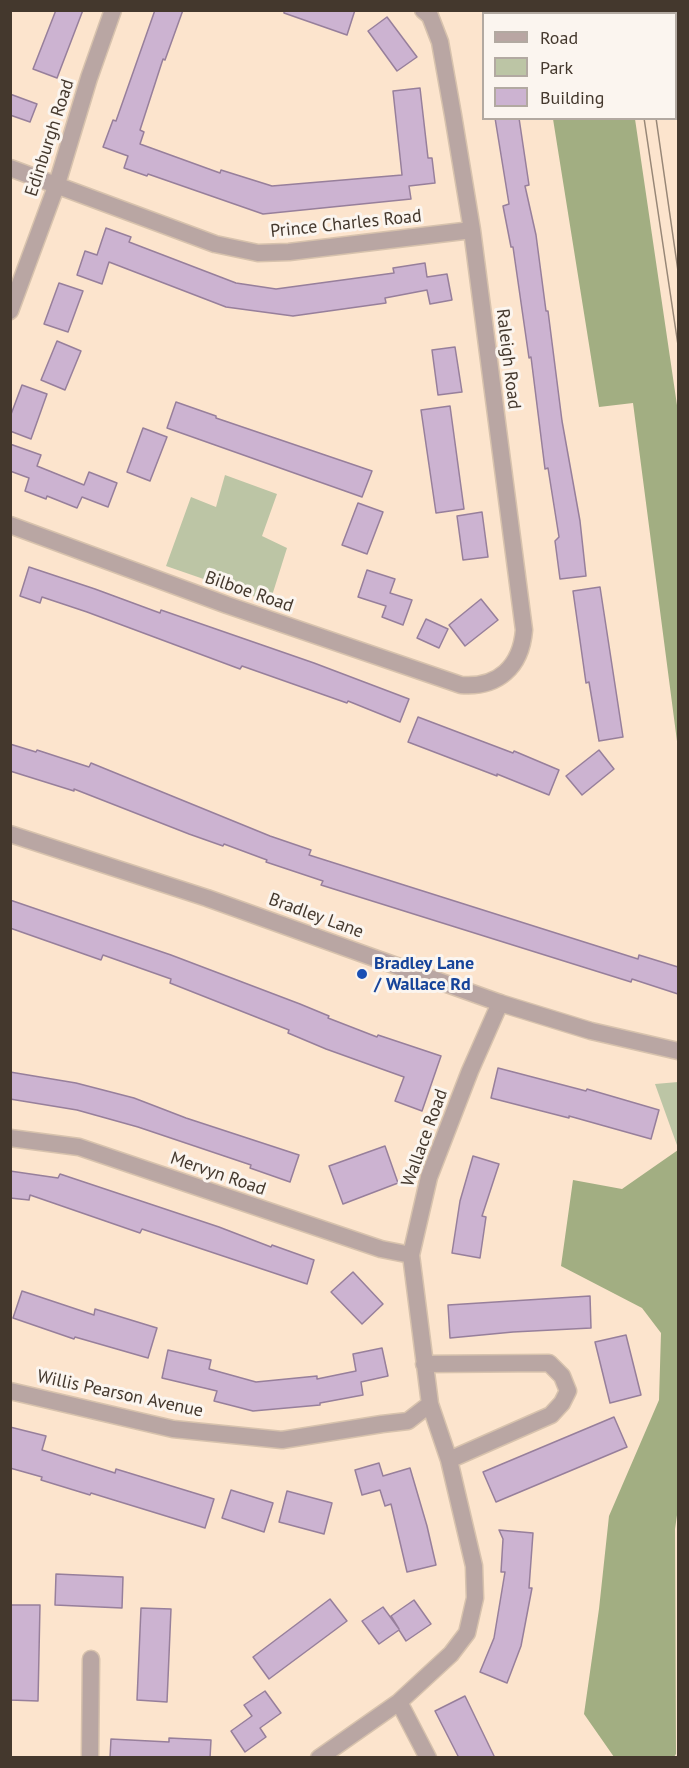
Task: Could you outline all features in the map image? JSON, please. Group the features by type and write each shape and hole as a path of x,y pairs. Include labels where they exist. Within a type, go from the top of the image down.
{"street":[{"name":"Edinburgh Road","path":"10,311 57,184 89,78 113,10"},
{"name":"Raleigh Road","path":"427,13 440,42 472,230 524,630 523,647 509,669 497,680 477,686"},
{"name":"Prince Charles Road","path":"10,168 215,244 258,253 289,252 472,230"},
{"name":"Bilboe Road","path":"10,525 227,605 461,685 477,686"},
{"name":"Bradley Lane","path":"10,834 207,898 500,1004 591,1031 678,1052"},
{"name":"Wallace Road","path":"328,1755 399,1702 452,1654 466,1633 475,1598 474,1566 449,1460 430,1404 411,1255 429,1178 470,1071 500,1004"},
{"name":"Mervyn Road","path":"10,1138 79,1148 381,1249 411,1255"},
{"path":"424,1364 549,1363 562,1376 568,1391 562,1403 551,1415 449,1460"},
{"name":"Willis Pearson Avenue","path":"10,1391 173,1429 282,1440 408,1421 430,1404"},
{"path":"90,1758 92,1659"},
{"path":"399,1702 428,1758"}],"green space":[{"path":"553,120 635,120 678,412 678,749 633,403 599,407"},
{"path":"225,475 277,494 262,536 287,548 270,602 166,566 191,497 216,507"},
{"path":"678,1082 678,1148 655,1084"},
{"path":"678,1150 676,1754 674,1757 614,1757 584,1714 609,1516 659,1400 661,1333 642,1308 561,1266 573,1180 622,1189"}],"building":[{"path":"56,10 83,10 57,78 33,69"},
{"path":"155,10 183,10 165,60 163,59 140,130 144,132 140,144 220,173 221,170 272,186 402,175 393,91 420,88 428,158 432,158 435,183 409,186 411,199 263,214 148,174 147,176 124,168 128,156 103,147 113,120 116,121"},
{"path":"284,10 355,10 347,35 284,13"},
{"path":"387,17 417,57 397,71 368,31"},
{"path":"10,94 37,104 30,122 10,115"},
{"path":"495,120 519,120 529,185 525,186 536,235 546,311 548,311 562,421 580,521 586,576 560,579 555,541 559,537 548,468 545,469 531,357 529,358 513,247 511,247 503,206 509,204"},
{"path":"106,228 131,237 129,242 236,283 276,289 394,273 393,268 425,263 427,277 447,274 452,300 430,304 427,290 385,298 386,303 293,316 226,307 109,262 102,284 77,275 85,251 97,255"},
{"path":"59,283 83,291 68,332 44,324"},
{"path":"57,341 81,351 65,390 41,380"},
{"path":"455,347 462,392 438,395 432,350"},
{"path":"22,385 47,394 31,439 10,431 10,417"},
{"path":"176,402 216,416 216,418 372,471 362,497 167,428"},
{"path":"450,406 464,509 436,513 421,410"},
{"path":"143,428 167,437 150,481 127,472"},
{"path":"10,444 41,455 37,466 84,485 89,472 117,483 108,507 82,497 77,508 47,496 46,499 25,491 29,478 10,471"},
{"path":"358,503 383,512 367,554 342,545"},
{"path":"482,512 488,557 463,560 457,516"},
{"path":"29,567 314,663 409,699 400,722 348,701 347,703 242,666 240,669 42,597 40,603 20,596"},
{"path":"367,570 395,579 390,593 412,600 403,625 382,617 386,606 358,597"},
{"path":"600,587 623,737 599,741 589,682 586,683 573,591"},
{"path":"481,599 498,620 465,646 449,625"},
{"path":"426,619 448,629 439,648 417,638"},
{"path":"418,717 513,753 514,751 559,770 549,795 408,742"},
{"path":"10,744 89,767 91,763 270,836 311,850 309,855 638,959 639,955 678,967 678,994 632,979 631,982 321,885 323,881 266,862 267,860 224,844 223,846 189,834 74,789 74,791 10,771"},
{"path":"599,750 614,769 582,795 566,776"},
{"path":"10,900 171,955 300,1004 329,1016 328,1018 377,1037 378,1035 441,1056 422,1111 395,1101 404,1077 326,1049 288,1033 289,1030 170,983 171,979 103,955 101,960 10,928"},
{"path":"498,1068 586,1091 587,1089 659,1110 651,1139 569,1116 569,1118 491,1098"},
{"path":"10,1072 76,1083 134,1098 186,1118 299,1155 290,1182 250,1168 251,1165 138,1127 77,1110 10,1099"},
{"path":"385,1146 398,1183 343,1204 329,1166"},
{"path":"473,1156 499,1164 482,1216 486,1217 480,1258 452,1253 460,1201"},
{"path":"10,1171 58,1178 60,1174 314,1260 307,1284 142,1229 140,1233 30,1195 29,1200 10,1198"},
{"path":"353,1272 383,1304 362,1324 331,1292"},
{"path":"22,1291 94,1315 95,1309 157,1328 148,1358 75,1337 74,1339 13,1318"},
{"path":"590,1296 591,1328 450,1338 448,1305"},
{"path":"626,1335 641,1395 610,1403 595,1342"},
{"path":"382,1348 388,1376 361,1382 363,1395 320,1403 320,1405 253,1411 214,1401 217,1391 162,1378 168,1350 211,1360 209,1369 256,1382 317,1376 317,1379 356,1371 353,1354"},
{"path":"614,1417 627,1447 496,1502 483,1472"},
{"path":"10,1427 46,1436 42,1450 115,1473 116,1469 214,1499 205,1528 41,1480 42,1477 10,1468"},
{"path":"379,1463 383,1476 410,1468 436,1565 407,1572 391,1504 385,1506 380,1490 362,1495 355,1470"},
{"path":"231,1490 273,1503 264,1532 222,1518"},
{"path":"287,1491 332,1503 324,1534 279,1522"},
{"path":"499,1530 533,1533 529,1588 532,1588 521,1646 507,1683 480,1672 494,1638 505,1572 501,1572 503,1539"},
{"path":"56,1574 123,1577 122,1608 55,1605"},
{"path":"330,1599 347,1621 269,1679 253,1657"},
{"path":"414,1600 431,1624 406,1641 399,1630 379,1644 362,1621 383,1607 399,1629 391,1616"},
{"path":"10,1605 40,1605 38,1701 10,1700"},
{"path":"141,1608 171,1609 167,1702 137,1700"},
{"path":"265,1691 281,1713 260,1728 266,1737 245,1752 231,1731 252,1716 244,1705"},
{"path":"465,1696 495,1758 459,1758 435,1711"},
{"path":"169,1738 211,1740 210,1758 110,1758 111,1739 169,1742"}],"tram line":[{"path":"644,120 678,345"},
{"path":"656,120 678,271"}],"place":[{"name":"Bradley Lane / Wallace Rd","path":"362,974"}]}
